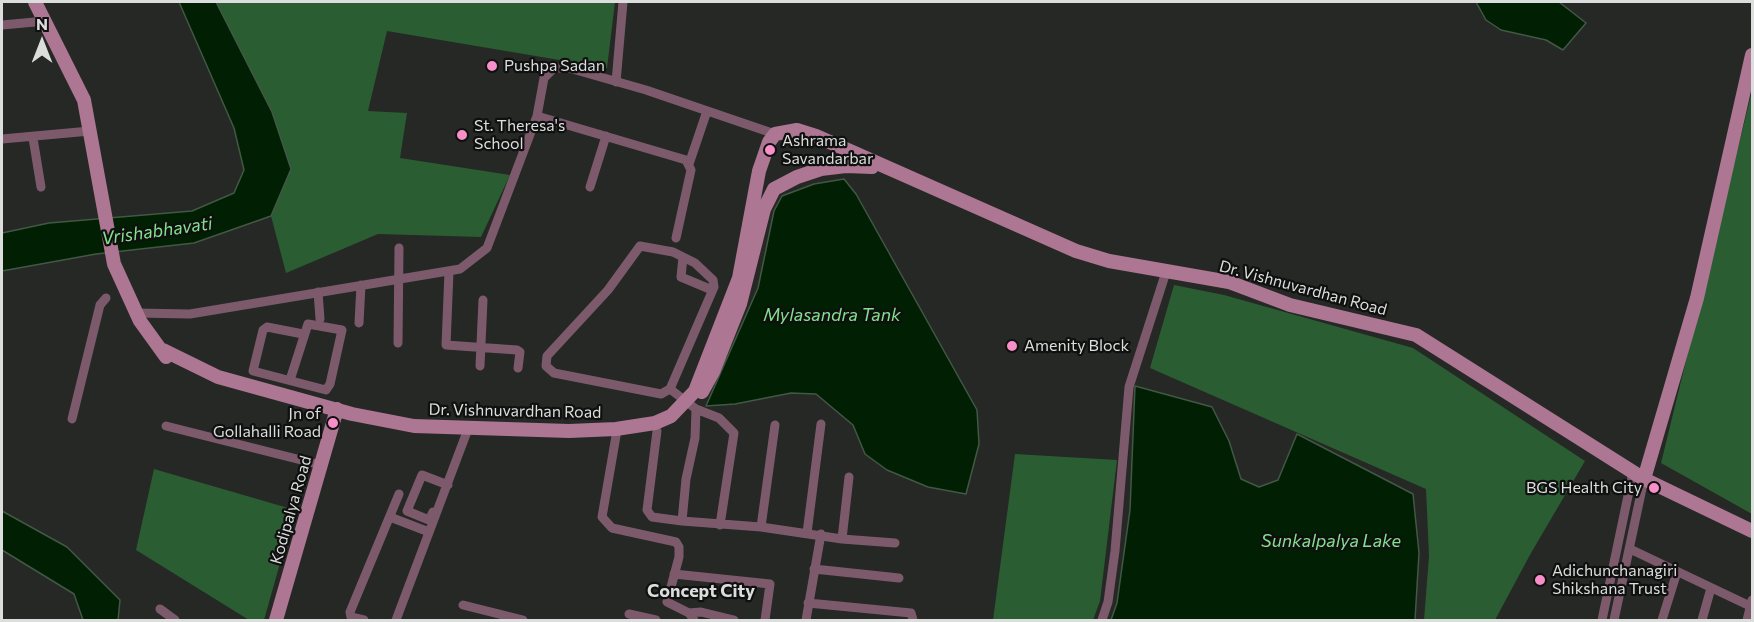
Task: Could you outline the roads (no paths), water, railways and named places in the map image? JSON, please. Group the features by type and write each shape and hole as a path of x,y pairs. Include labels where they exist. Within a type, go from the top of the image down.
{"main road":[{"name":"Dr. Vishnuvardhan Road","path":"35,2 84,100 114,264 136,313 165,356 189,374 226,387 337,412 467,433 568,439 657,431 672,424 692,405 713,372 740,304 764,209 774,189 797,177 821,169 852,165 883,168"},
{"path":"1638,475 1648,460 1697,298 1752,55"},
{"name":"Dr. Vishnuvardhan Road","path":"692,405 695,391 739,278 759,171 769,142 775,134 797,130 816,136 883,168 1076,251 1109,261 1229,282 1290,305 1416,334 1638,475 1752,531"},
{"name":"Dr. Vishnuvardhan Road","path":"163,350 218,376 337,412"},
{"name":"Dr. Vishnuvardhan Road","path":"467,433 616,429 649,424 692,405"},
{"name":"Kodipalya Road","path":"276,621 337,412"}],"street":[{"path":"616,82 623,2"},
{"path":"2,25 46,21"},
{"path":"136,313 190,314 460,269 487,248 537,116 544,78 554,68 568,68 616,82 775,134"},
{"path":"689,164 707,111"},
{"path":"537,116 680,157 689,164 691,170 676,238"},
{"path":"2,139 33,138 90,131"},
{"path":"590,188 606,136"},
{"path":"33,138 41,187"},
{"path":"640,246 650,246 683,257 708,273 713,280 712,290 670,389 661,394 554,373 546,366 547,356 608,290 640,246"},
{"path":"398,343 399,248"},
{"path":"683,257 681,277 712,290"},
{"path":"450,272 446,345 517,350 519,352 518,368"},
{"path":"1102,621 1108,602 1115,551 1130,387 1166,272"},
{"path":"359,323 361,285"},
{"path":"318,292 320,319"},
{"path":"72,418 100,305 106,298"},
{"path":"480,366 483,300"},
{"path":"286,396 290,380 303,334 308,324 342,330 343,333 329,387 326,390 290,380 254,371 263,330 267,327 303,334"},
{"path":"670,389 692,405 719,418 734,433 720,525"},
{"path":"682,521 686,479 695,438 692,405"},
{"path":"761,527 775,424"},
{"path":"807,533 821,424"},
{"path":"166,426 321,465"},
{"path":"657,431 647,510 652,517 662,520 761,527 895,543"},
{"path":"396,621 467,433"},
{"path":"616,436 602,516 612,528 676,542 680,547 667,602 692,617 701,612 734,621"},
{"path":"422,475 446,484 429,520 407,511 422,475"},
{"path":"1614,621 1630,549 1638,475"},
{"path":"1602,621 1638,475"},
{"path":"842,538 849,477"},
{"path":"364,621 351,617 350,612 399,494"},
{"path":"390,517 429,532"},
{"path":"806,621 821,534"},
{"path":"1630,549 1711,588 1752,604 1746,621"},
{"path":"814,569 899,578"},
{"path":"1662,621 1677,572"},
{"path":"674,574 770,584 765,621"},
{"path":"1702,621 1711,588"},
{"path":"808,603 911,613 913,621"},
{"path":"463,605 523,621"},
{"path":"160,609 175,621"},
{"path":"629,614 656,621"}],"water":[{"name":"Vrishabhavati","path":"179,2 216,2 272,112 291,169 271,216 194,243 96,254 2,271 2,233 49,223 192,211 234,193 244,170 234,128"},
{"path":"1476,2 1559,2 1586,23 1563,50 1546,40 1501,30 1486,20"},
{"name":"Mylasandra Tank","path":"844,179 856,194 977,410 979,444 966,494 928,487 887,470 865,454 853,425 816,394 791,393 735,404 706,406 758,288 774,211 782,196 814,184"},
{"name":"Sunkalpalya Lake","path":"1135,386 1212,407 1229,441 1241,479 1259,487 1278,480 1297,434 1413,494 1419,553 1415,620 1111,620 1117,603 1130,510"},
{"path":"2,511 67,547 120,600 118,620 83,620 74,594 2,550"}],"place":[{"name":"Pushpa Sadan","path":"492,66"},
{"name":"St. Theresa's School","path":"462,135"},
{"name":"Ashrama Savandarbar","path":"770,150"},
{"name":"Amenity Block","path":"1012,346"},
{"name":"Jn of Gollahalli Road","path":"333,423"},
{"name":"BGS Health City","path":"1654,488"},
{"name":"Adichunchanagiri Shikshana Trust","path":"1540,580"}],"district":[{"name":"Concept City","path":"701,591"}]}
